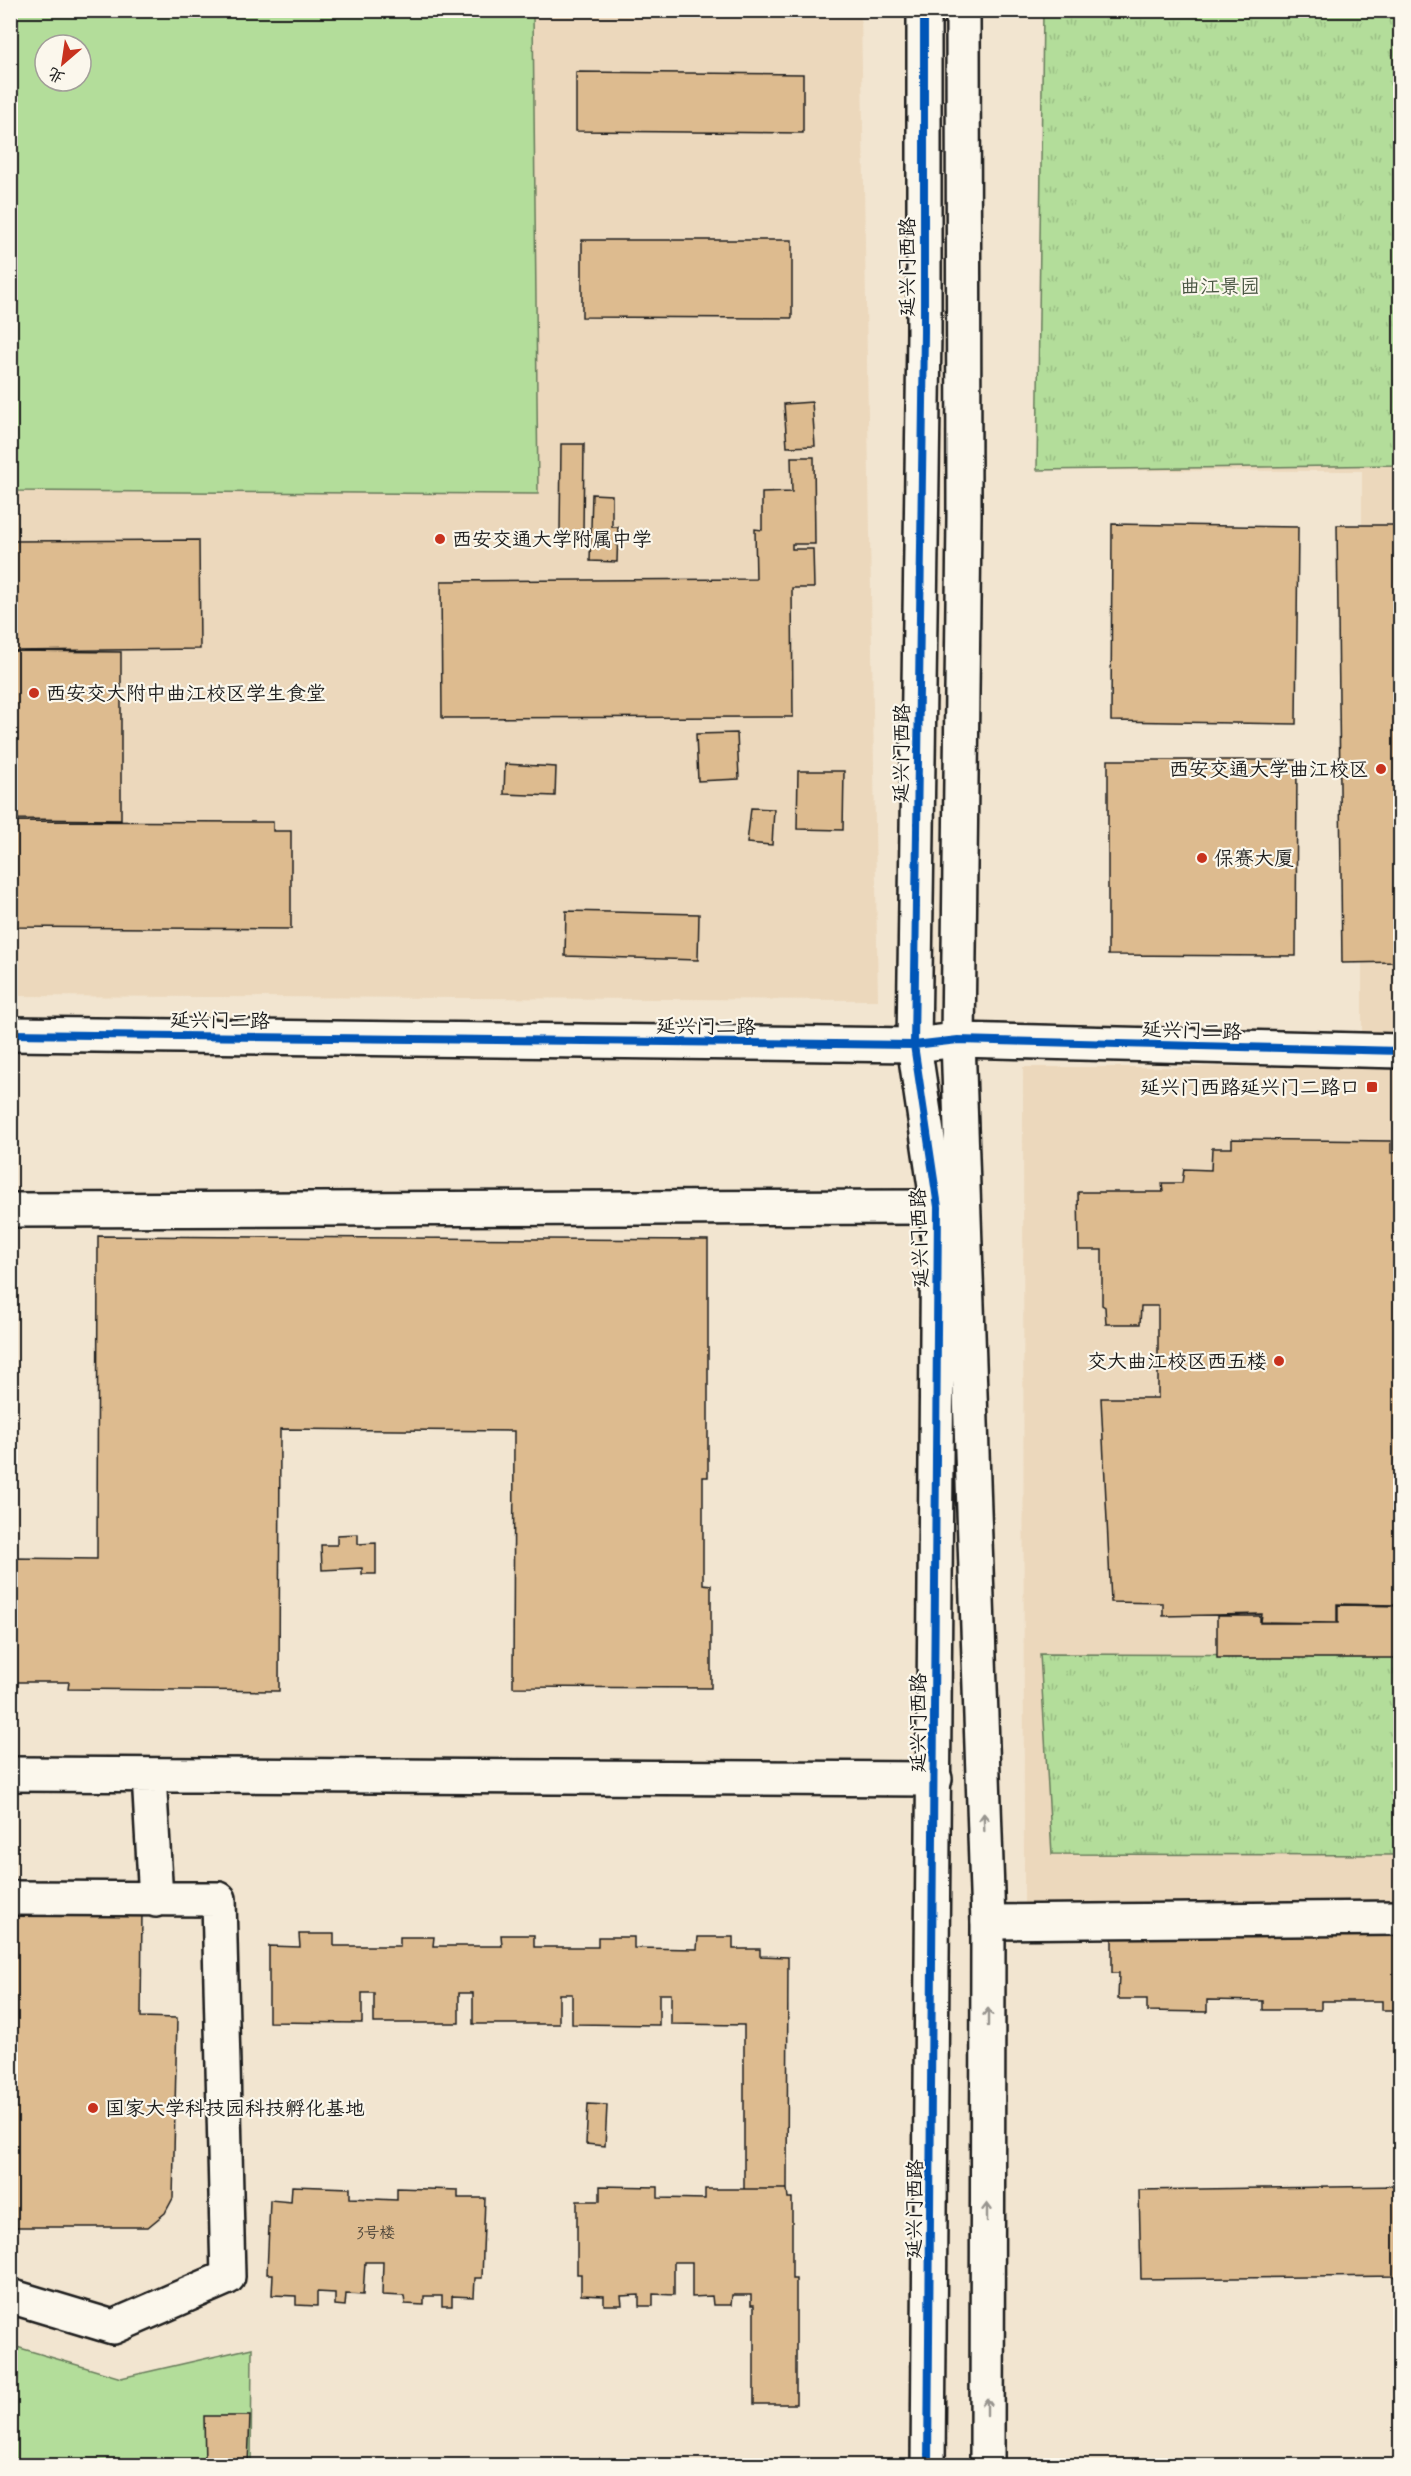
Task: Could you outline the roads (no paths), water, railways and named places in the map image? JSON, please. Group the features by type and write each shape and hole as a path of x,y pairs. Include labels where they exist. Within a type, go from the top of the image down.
{"street":[{"name":"延兴门西路","path":"924,10 924,332 914,1045 938,1207 928,2466"},
{"path":"963,10 964,517 958,1040 988,1922 987,2466"},
{"name":"延兴门二路","path":"10,1034 914,1045 958,1040 1401,1052"},
{"path":"10,1210 938,1207"},
{"path":"10,1774 934,1779"},
{"path":"149,1775 156,1900"},
{"path":"10,1898 219,1899 228,2277 113,2327 10,2296"},
{"path":"988,1922 1401,1918"}],"place":[{"name":"西安交通大学附属中学","path":"440,539"},
{"name":"西安交大附中曲江校区学生食堂","path":"34,693"},
{"name":"西安交通大学曲江校区","path":"1381,769"},
{"name":"保赛大厦","path":"1202,858"},
{"name":"延兴门西路延兴门二路口","path":"1372,1087"},
{"name":"交大曲江校区西五楼","path":"1279,1361"},
{"name":"国家大学科技园科技孵化基地","path":"93,2108"}],"park label":[{"name":"曲江景园","path":"1220,286"}]}
